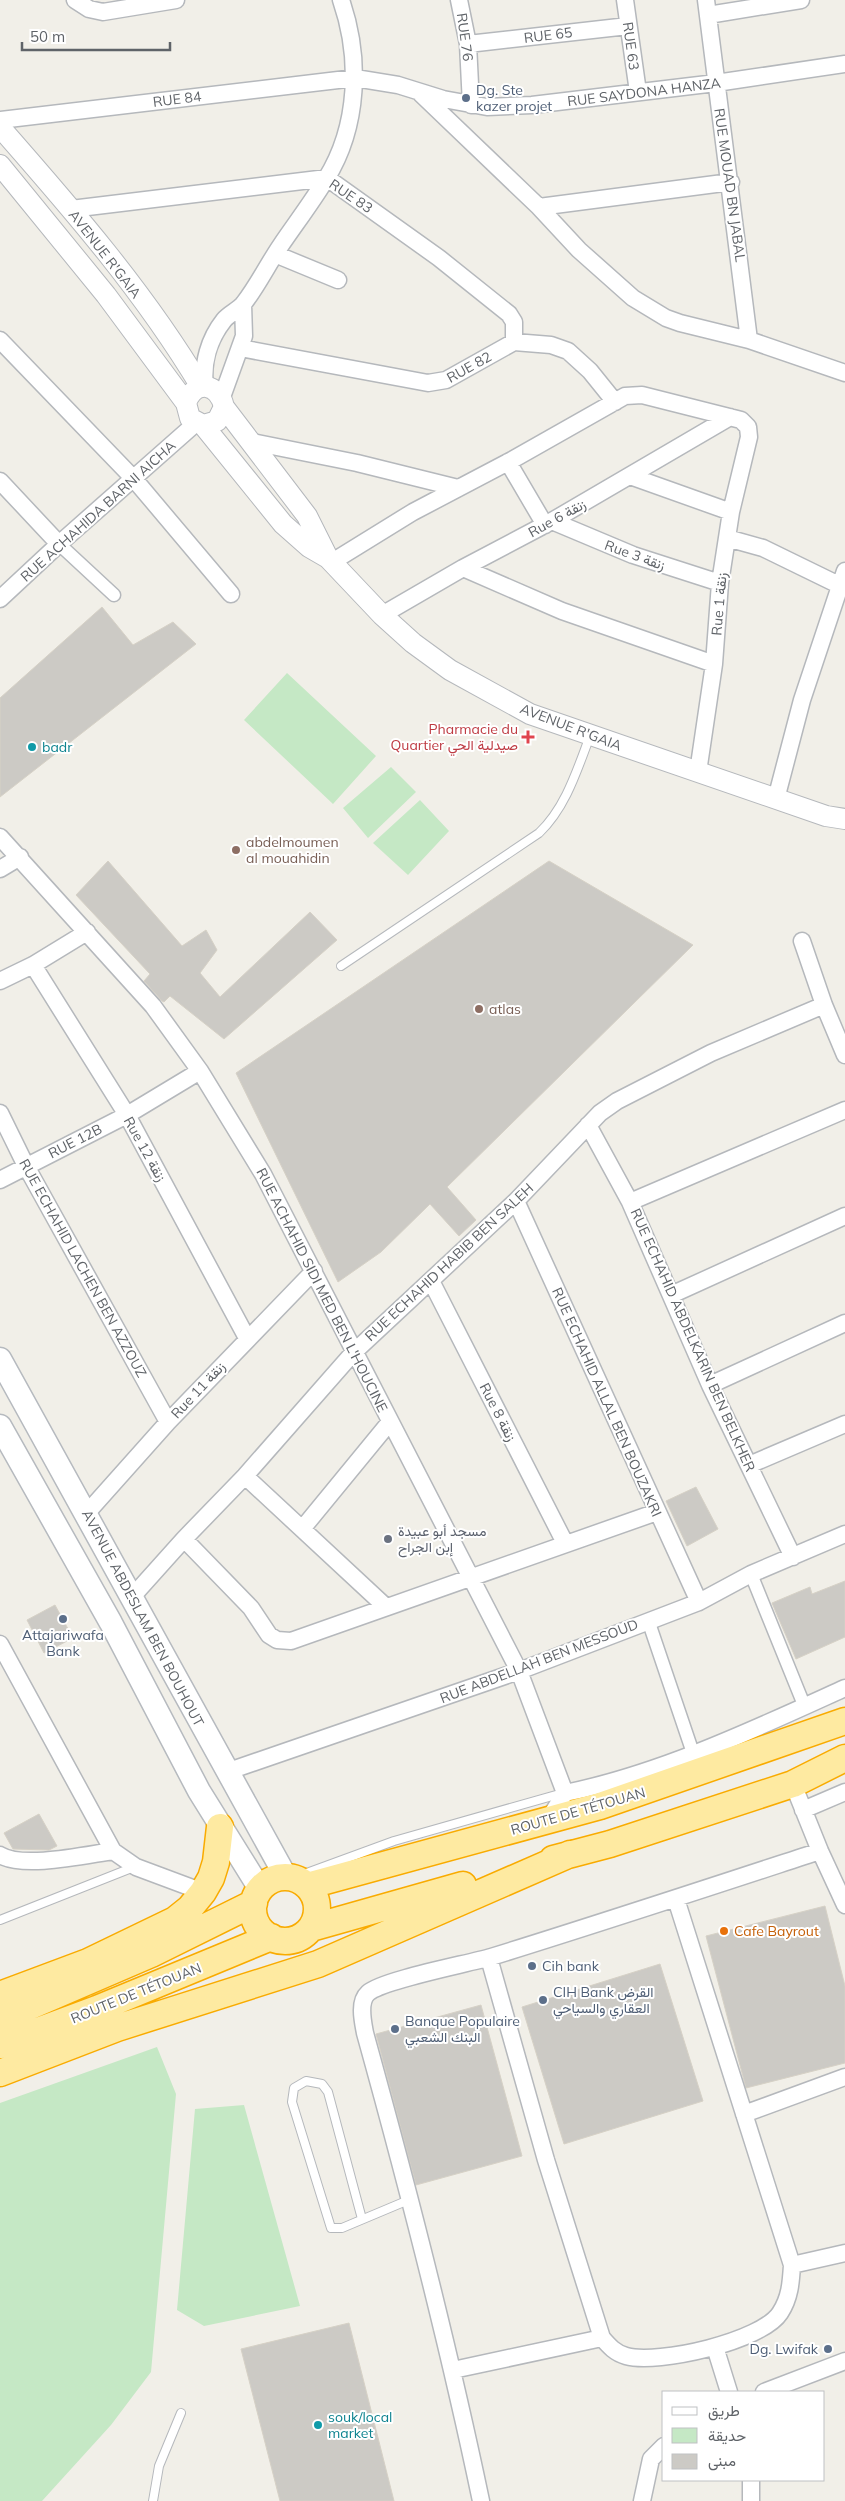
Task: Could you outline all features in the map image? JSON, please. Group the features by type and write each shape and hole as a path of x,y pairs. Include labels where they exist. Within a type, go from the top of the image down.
{"highway":[{"name":"ROUTE DE TÉTOUAN","path":"0,2019 151,1954 257,1896 267,1883 296,1880 547,1822 679,1780 845,1721"},
{"name":"ROUTE DE TÉTOUAN","path":"0,2045 97,2009 270,1937 288,1940 297,1938 311,1928 610,1844 793,1784 845,1758"},
{"path":"0,1994 88,1962 175,1920 190,1908 203,1892 216,1862 220,1827"},
{"path":"0,2073 117,2028 318,1964 570,1854"},
{"path":"296,1880 314,1895 317,1906 316,1917 311,1928"},
{"path":"257,1896 255,1919 262,1932 270,1937"},
{"path":"88,1962 151,1954"},
{"path":"97,2009 203,2000"}],"main road":[{"name":"AVENUE ABDESLAM BEN BOUHOUT","path":"0,1358 226,1772 296,1880"},
{"path":"0,1426 111,1623 257,1896"}],"street":[{"path":"75,0 89,9 103,12 176,0"},
{"path":"213,395 194,390 186,404 190,418 199,424 217,421 213,395 205,361 214,337 225,318 243,304 327,178 347,131 355,78 351,28 341,0"},
{"name":"RUE 76","path":"459,0 468,44 471,105"},
{"name":"RUE 63","path":"625,0 638,92"},
{"path":"707,7 801,0"},
{"name":"RUE MOUAD BN JABAL","path":"707,7 750,340"},
{"name":"RUE 65","path":"468,44 628,26"},
{"name":"RUE SAYDONA HANZA","path":"355,78 381,81 471,105 488,107 532,105 716,83 845,64"},
{"name":"RUE 84","path":"0,120 355,78"},
{"path":"419,92 539,207 579,250 633,298 650,309 680,323 750,340 845,373"},
{"name":"AVENUE R'GAIA","path":"0,127 71,209 213,395 252,442 307,516 330,560"},
{"name":"AVENUE R'GAIA","path":"0,165 106,295 186,404"},
{"name":"RUE 83","path":"71,209 327,178 439,258 509,314 514,322 514,342"},
{"path":"539,207 731,182"},
{"path":"275,254 338,280"},
{"path":"213,395 240,348 245,328 243,304"},
{"path":"0,340 134,479 231,594"},
{"path":"514,342 564,348 590,371 614,402"},
{"name":"RUE 82","path":"240,348 418,382 438,383 514,342"},
{"path":"330,560 383,529 629,395 642,395 730,417"},
{"name":"Rue 1 زنقة","path":"698,772 714,664 720,582 731,512 748,437 745,422 730,417"},
{"name":"Rue 6 زنقة","path":"382,615 463,568 549,523 730,417"},
{"name":"AVENUE R'GAIA","path":"199,424 283,524 309,547 330,560 382,615 413,643 450,670 530,714 835,818 845,834"},
{"name":"RUE ACHAHIDA BARNI AICHA","path":"0,599 58,544 199,424"},
{"path":"252,442 357,463 458,488"},
{"path":"508,462 549,523"},
{"path":"630,476 731,512"},
{"path":"0,480 58,544 114,595"},
{"name":"Rue 3 زنقة","path":"549,523 633,555 720,582"},
{"path":"727,538 763,548 843,582 802,700 776,799"},
{"path":"463,568 562,611 714,664"},
{"name":"RUE ACHAHID SIDI MED BEN L'HOUCINE","path":"0,837 152,1006 200,1071 263,1174 518,1672 565,1793"},
{"path":"0,869 20,857"},
{"path":"0,981 33,966 87,932"},
{"path":"802,941 824,1005 845,1055"},
{"name":"Rue 12 زنقة","path":"33,966 127,1115 247,1338"},
{"name":"RUE ECHAHID HABIB BEN SALEH","path":"132,1597 184,1539 245,1476 353,1353 516,1201 588,1125 617,1101 640,1089 711,1053 824,1005"},
{"name":"RUE 12B","path":"0,1180 127,1115 200,1071"},
{"path":"630,1202 845,1110"},
{"name":"RUE ECHAHID LACHEN BEN AZZOUZ","path":"0,1113 26,1166 168,1422"},
{"name":"RUE ECHAHID ABDELKARIN BEN BELKHER","path":"588,1125 630,1202 710,1384 793,1557"},
{"name":"RUE ECHAHID ALLAL BEN BOUZAKRI","path":"516,1201 699,1602"},
{"path":"671,1295 845,1216"},
{"name":"Rue 11 زنقة","path":"86,1514 168,1422 247,1338 314,1271"},
{"name":"Rue 8 زنقة","path":"431,1281 564,1543"},
{"path":"710,1384 845,1324"},
{"path":"302,1529 389,1423"},
{"path":"750,1466 845,1424"},
{"path":"245,1476 386,1607"},
{"path":"184,1539 251,1608 269,1634 278,1640 291,1641 564,1543 657,1512"},
{"name":"RUE ABDELLAH BEN MESSOUD","path":"226,1772 518,1672 648,1620 699,1602 751,1574 845,1534"},
{"path":"751,1574 804,1705"},
{"path":"648,1620 693,1753"},
{"path":"0,1644 113,1851 136,1867 203,1892"},
{"path":"547,1822 565,1793 595,1787 693,1753 845,1688"},
{"path":"793,1784 820,1851 845,1905"},
{"path":"803,1810 845,1792"},
{"path":"4,1861 29,1861 113,1851"},
{"path":"481,2501 453,2370 411,2199 364,2033 362,2017 363,2001 366,1994 375,1989 489,1958 820,1851"},
{"path":"489,1958 546,2160 602,2338 614,2352 638,2359 676,2356 715,2347 771,2323 780,2313 786,2301 791,2286 792,2265 676,1899"},
{"path":"744,2114 845,2077"},
{"path":"792,2265 845,2253"},
{"path":"453,2370 602,2338"},
{"path":"715,2347 729,2391"},
{"path":"767,2391 845,2361"},
{"path":"642,2501 651,2459 662,2448"},
{"path":"751,2481 751,2501"}],"lane":[{"path":"341,966 539,833 551,822 562,804 590,736"},
{"path":"296,1880 394,1841 565,1793"},
{"path":"0,1920 136,1867"},
{"path":"362,2219 328,2092 322,2084 306,2081 294,2088 292,2102 331,2228 342,2228 411,2199"},
{"path":"153,2501 159,2466 181,2413"}],"green space":[{"path":"287,673 376,756 333,804 244,720"},
{"path":"391,767 416,792 368,838 343,808"},
{"path":"420,800 449,831 408,875 373,843"},
{"path":"157,2047 176,2094 151,2372 111,2425 42,2501 0,2501 0,2103"},
{"path":"244,2105 300,2306 204,2326 177,2310 195,2109"}],"building":[{"name":"badr","path":"102,607 133,645 173,622 196,644 0,797 0,698"},
{"path":"108,861 182,946 206,930 217,950 200,973 220,997 310,912 337,940 224,1039 170,996 164,1002 162,1001 144,981 150,974 76,895"},
{"name":"atlas","path":"549,861 693,945 447,1187 476,1220 459,1236 430,1204 381,1252 338,1282 236,1073"},
{"path":"696,1487 718,1529 687,1546 666,1501"},
{"path":"845,1581 845,1637 796,1659 772,1603 810,1587 812,1594"},
{"path":"55,1605 73,1638 44,1653 27,1620"},
{"path":"39,1814 57,1846 49,1850 13,1849 4,1833"},
{"path":"825,1906 845,1986 845,2063 746,2088 706,1936"},
{"path":"660,1964 703,2101 564,2144 522,2007"},
{"path":"481,2005 522,2156 416,2185 376,2034"},
{"name":"souk/local market","path":"349,2323 394,2501 280,2501 241,2349"}],"place":[{"name":"Dg. Ste kazer projet","path":"466,98"},
{"name":"Pharmacie du Quartier صيدلية الحي","path":"528,737"},
{"name":"badr","path":"32,747"},
{"name":"abdelmoumen al mouahidin","path":"236,850"},
{"name":"atlas","path":"479,1009"},
{"name":"مسجد أبو عبيدة إبن الجراح","path":"388,1539"},
{"name":"Attajariwafa Bank","path":"63,1619"},
{"name":"Cafe Bayrout","path":"724,1931"},
{"name":"Cih bank","path":"532,1966"},
{"name":"CIH Bank القرض العقاري والسياحي","path":"543,2000"},
{"name":"Banque Populaire البنك الشعبي","path":"395,2029"},
{"name":"Dg. Lwifak","path":"828,2349"},
{"name":"souk/local market","path":"318,2425"}]}
